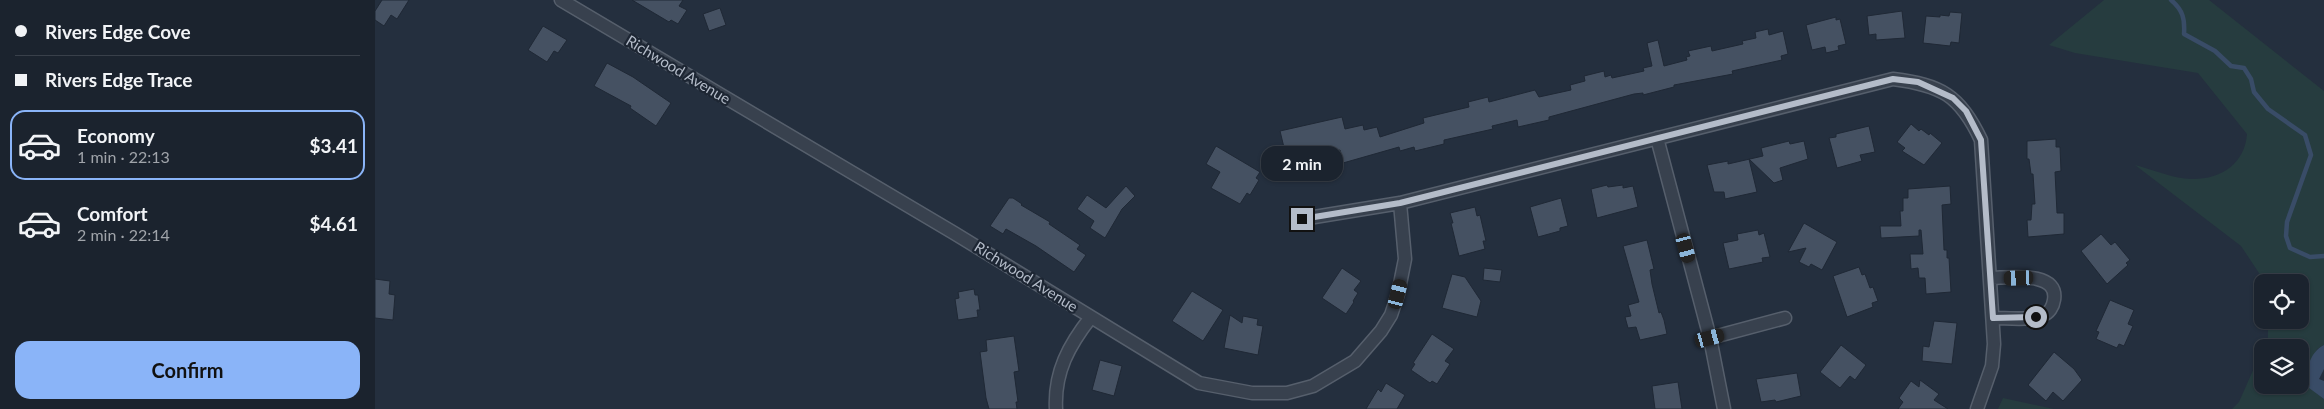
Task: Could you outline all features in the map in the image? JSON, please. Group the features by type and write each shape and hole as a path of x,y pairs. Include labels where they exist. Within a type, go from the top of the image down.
{"street":[{"name":"Richwood Avenue","path":"561,0 954,233 1199,382 1252,393 1287,392 1313,386 1355,361 1381,331 1391,315 1398,294 1405,259 1400,203"},
{"path":"1302,219 1400,203 1893,79 1918,82 1940,90 1953,98 1966,111 1981,140 1994,344 1992,366 1977,409"},
{"path":"1657,138 1710,338 1724,409"},
{"path":"1991,278 2033,278 2046,282 2053,289 2055,299 2052,309 2045,315 1993,318"},
{"path":"1056,409 1055,391 1061,367 1073,340 1091,317"},
{"path":"1710,338 1785,318"}],"green space":[{"path":"2104,0 2209,0 2324,91 2324,345 2317,349 2309,372 2309,339 2268,339 2268,329 2309,329 2309,274 2260,274 2241,246 2135,165 2178,177 2202,179 2212,177 2236,162 2245,145 2247,134 2198,73 2075,53 2049,45"},
{"path":"2254,368 2254,394 2309,394 2309,387 2324,399 2324,409 2232,409 2239,402"},
{"path":"2003,398 2054,409 1998,409"}],"water":[{"path":"2324,345 2324,369 2319,379 2324,381 2324,399 2309,388 2309,364 2319,348"}],"building":[{"path":"382,0 409,0 397,19 391,15 384,26 375,20 375,11"},
{"path":"632,0 683,0 679,6 687,10 678,24 671,20 669,22"},
{"path":"720,8 726,25 709,31 703,14"},
{"path":"1902,11 1905,38 1876,40 1876,34 1869,35 1867,16"},
{"path":"1950,12 1962,13 1959,43 1951,42 1950,46 1923,43 1926,16 1949,16"},
{"path":"1836,17 1836,20 1840,19 1846,44 1838,46 1839,50 1826,53 1825,47 1812,50 1806,25"},
{"path":"543,26 567,40 558,53 554,51 547,62 528,50"},
{"path":"1768,29 1769,35 1783,31 1788,54 1781,56 1782,60 1732,71 1733,74 1674,85 1674,87 1643,95 1643,93 1634,94 1549,117 1549,120 1518,127 1517,120 1492,126 1493,129 1444,140 1444,144 1415,151 1414,147 1400,151 1399,147 1343,163 1340,150 1288,164 1280,131 1342,117 1345,129 1363,125 1364,130 1377,127 1380,137 1424,123 1423,118 1469,107 1468,102 1488,97 1489,102 1535,90 1539,97 1571,90 1570,85 1585,81 1584,76 1604,71 1605,77 1611,75 1612,78 1644,71 1643,68 1652,66 1647,43 1658,40 1664,66 1687,60 1686,57 1690,56 1688,51 1711,46 1712,51 1743,44 1742,41 1756,38 1755,32"},
{"path":"607,63 633,77 671,103 656,126 630,108 631,106 594,86"},
{"path":"1911,124 1919,131 1921,129 1929,135 1930,133 1942,143 1924,165 1902,151 1905,148 1897,142"},
{"path":"1869,126 1875,152 1860,155 1862,161 1837,168 1829,138 1836,137 1836,134"},
{"path":"2056,139 2056,147 2060,147 2061,171 2055,172 2057,213 2064,213 2064,234 2028,237 2027,220 2031,220 2032,204 2035,204 2033,174 2031,174 2029,159 2027,159 2027,141"},
{"path":"1789,141 1790,144 1804,141 1808,159 1780,168 1783,180 1774,183 1749,159 1763,156 1761,148"},
{"path":"1216,146 1260,172 1256,178 1259,180 1250,195 1247,193 1240,204 1211,188 1220,172 1206,164"},
{"path":"1749,159 1757,192 1725,199 1724,192 1714,192 1707,165 1728,161 1728,164"},
{"path":"1607,185 1608,187 1623,185 1623,188 1633,186 1638,207 1597,218 1591,189"},
{"path":"1126,186 1135,196 1122,209 1105,238 1090,228 1094,221 1077,209 1087,195 1106,208"},
{"path":"1950,186 1951,204 1942,205 1944,250 1947,250 1947,258 1949,258 1951,292 1926,294 1925,278 1919,278 1918,268 1911,269 1910,254 1923,254 1921,230 1919,230 1919,236 1881,238 1880,226 1901,226 1900,211 1903,211 1903,198 1908,198 1908,189"},
{"path":"1009,198 1013,198 1021,205 1050,222 1049,224 1080,245 1077,249 1086,255 1074,272 1036,246 1006,229 1003,234 990,226"},
{"path":"1561,198 1568,226 1560,228 1560,231 1538,237 1530,207"},
{"path":"1475,207 1477,216 1480,215 1486,241 1483,241 1485,249 1459,256 1450,213"},
{"path":"1804,223 1837,242 1822,270 1811,264 1809,267 1799,262 1806,248 1788,252"},
{"path":"1758,230 1759,235 1764,233 1770,257 1762,258 1763,262 1729,269 1723,243 1738,240 1737,234"},
{"path":"2101,234 2111,245 2115,242 2130,260 2126,263 2128,265 2107,284 2081,251"},
{"path":"1647,240 1654,269 1650,270 1652,284 1659,313 1661,312 1667,334 1640,340 1636,327 1628,328 1625,317 1631,316 1628,305 1639,302 1623,246"},
{"path":"1859,267 1862,275 1865,274 1870,288 1873,287 1878,301 1872,303 1873,307 1847,317 1833,276"},
{"path":"1342,268 1361,281 1354,290 1358,293 1346,314 1322,298"},
{"path":"1484,268 1502,270 1500,282 1483,280"},
{"path":"1452,274 1465,277 1481,301 1477,317 1442,308"},
{"path":"375,279 390,281 389,294 395,295 393,320 375,318"},
{"path":"974,289 975,295 978,295 980,310 977,310 978,317 958,320 955,299 959,298 958,292"},
{"path":"1192,291 1223,310 1203,341 1172,321"},
{"path":"2110,300 2134,310 2128,324 2133,326 2124,346 2119,344 2117,348 2096,339 2099,332 2096,331"},
{"path":"1230,315 1242,323 1243,316 1258,319 1257,325 1263,326 1258,355 1224,348"},
{"path":"1934,321 1957,323 1952,364 1922,361 1923,346 1929,347"},
{"path":"1432,334 1454,349 1445,361 1450,364 1437,384 1432,381 1430,383 1411,370 1415,364 1413,363"},
{"path":"1014,336 1019,371 1014,372 1018,402 1016,402 1017,409 989,409 980,352 987,351 986,340"},
{"path":"1841,345 1866,365 1855,380 1850,376 1840,388 1820,372"},
{"path":"2054,352 2074,369 2082,380 2063,401 2053,392 2046,401 2028,385"},
{"path":"1100,360 1122,366 1114,396 1092,390"},
{"path":"1797,373 1801,396 1776,402 1775,400 1761,402 1756,379"},
{"path":"1920,380 1939,394 1934,400 1948,409 1898,409 1903,402 1899,398 1911,381 1919,387"},
{"path":"1678,382 1682,409 1655,409 1652,386"},
{"path":"1386,383 1405,395 1397,409 1366,409 1378,389 1381,392"}],"waterway":[{"path":"2171,0 2178,7 2182,15 2184,34 2215,51 2231,66 2244,68 2251,79 2254,92 2268,109 2305,135 2311,155 2287,222 2286,236 2290,248 2310,257 2324,256"}],"route":[{"path":"1302,219 1400,203 1893,79 1918,82 1940,90 1953,98 1966,111 1981,140 1993,318 2036,317"}]}
